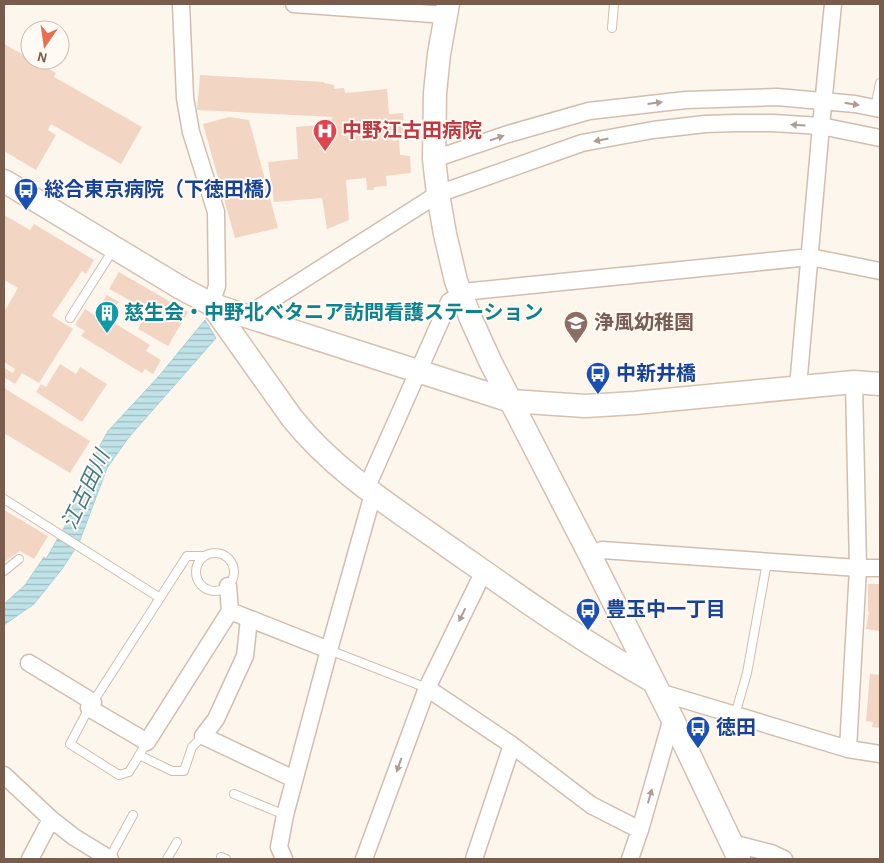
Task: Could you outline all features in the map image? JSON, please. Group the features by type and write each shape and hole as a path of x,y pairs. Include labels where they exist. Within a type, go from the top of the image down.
{"street":[{"path":"181,4 185,98 191,132 216,212 217,286 213,306"},
{"path":"294,4 447,10 439,54 435,93 434,159 445,234 461,294 487,354 672,718 736,851 771,854 784,859"},
{"path":"798,387 821,126 834,4"},
{"path":"434,159 508,134 589,111 686,100 777,97 824,100 878,109"},
{"path":"238,323 438,194 582,143 653,130 728,123 821,126 880,138"},
{"path":"4,181 114,249 213,306 238,323 418,372 511,401 585,406 854,382 880,384"},
{"path":"284,859 279,847 285,815 370,492 418,372 449,302 461,294 472,291 810,258 880,271"},
{"path":"238,323 306,436 327,458 370,492 591,645 656,687 735,715 848,749 880,754"},
{"path":"848,749 858,568 854,382"},
{"path":"590,555 602,550 880,568"},
{"path":"364,859 428,688 484,572"},
{"path":"29,663 91,705 143,748 230,611 228,586"},
{"path":"230,611 329,650"},
{"path":"250,620 245,656 216,719 203,736 294,779"},
{"path":"428,688 512,745 591,805 640,830"},
{"path":"630,859 672,718"},
{"path":"474,859 512,745"},
{"path":"4,775 51,819 74,837 110,859"},
{"path":"30,859 51,819"}],"lane":[{"path":"612,28 614,4"},
{"path":"878,109 880,83"},
{"path":"70,318 114,249"},
{"path":"4,499 160,598"},
{"path":"203,556 199,561 196,572 200,584 205,588 216,591 228,586 234,575 231,562 222,554 187,556 91,705 70,744 119,775 129,772 143,748 172,771 184,771 192,747 203,736"},
{"path":"4,571 19,559"},
{"path":"735,715 747,673 766,562"},
{"path":"329,650 428,688"},
{"path":"234,794 285,815"},
{"path":"110,859 133,815"},
{"path":"167,859 177,842"}],"water":[{"name":"江古田川","path":"205,320 216,338 129,437 107,468 79,543 62,569 34,604 4,625 4,604 25,585 44,557 46,559 65,526 85,473 108,431 159,376"}],"building":[{"path":"4,44 20,53 20,70 51,70 56,73 54,77 142,127 121,164 51,124 48,130 56,135 36,170 4,151"},
{"path":"200,75 324,82 334,85 334,89 344,88 345,93 387,89 389,114 403,113 404,135 393,136 393,141 399,140 400,155 410,156 411,173 386,176 387,186 374,187 374,190 367,190 366,178 346,180 349,220 327,229 322,198 274,202 268,162 298,159 296,127 331,124 332,117 197,110"},
{"path":"229,117 249,120 278,228 235,238 203,124"},
{"path":"4,215 30,230 34,224 94,260 86,274 82,271 52,316 73,329 39,383 22,373 15,384 4,377 4,368 13,373 15,369 4,362 4,312 18,288 4,280"},
{"path":"119,272 188,312 168,346 138,329 145,316 151,318 153,313 109,289"},
{"name":"慈生会・中野北ベタニア訪問看護ステーション","path":"107,295 119,302 108,319 150,345 146,351 161,360 153,374 145,369 142,373 81,336 85,331 75,325 85,309 94,315"},
{"path":"60,364 76,374 80,367 107,384 82,422 36,392 41,384 46,387"},
{"path":"4,388 90,441 70,473 4,433"},
{"path":"4,510 48,536 34,559 20,551 4,562"},
{"path":"868,584 880,584 879,631 866,629 869,612"},
{"path":"870,674 880,675 880,728 872,727 873,722 866,721"}],"place":[{"name":"中野江古田病院","path":"325,152"},
{"name":"総合東京病院（下徳田橋）","path":"26,211"},
{"name":"慈生会・中野北ベタニア訪問看護ステーション","path":"107,334"},
{"name":"浄風幼稚園","path":"576,344"},
{"name":"中新井橋","path":"598,395"},
{"name":"豊玉中一丁目","path":"588,631"},
{"name":"徳田","path":"698,749"}]}
